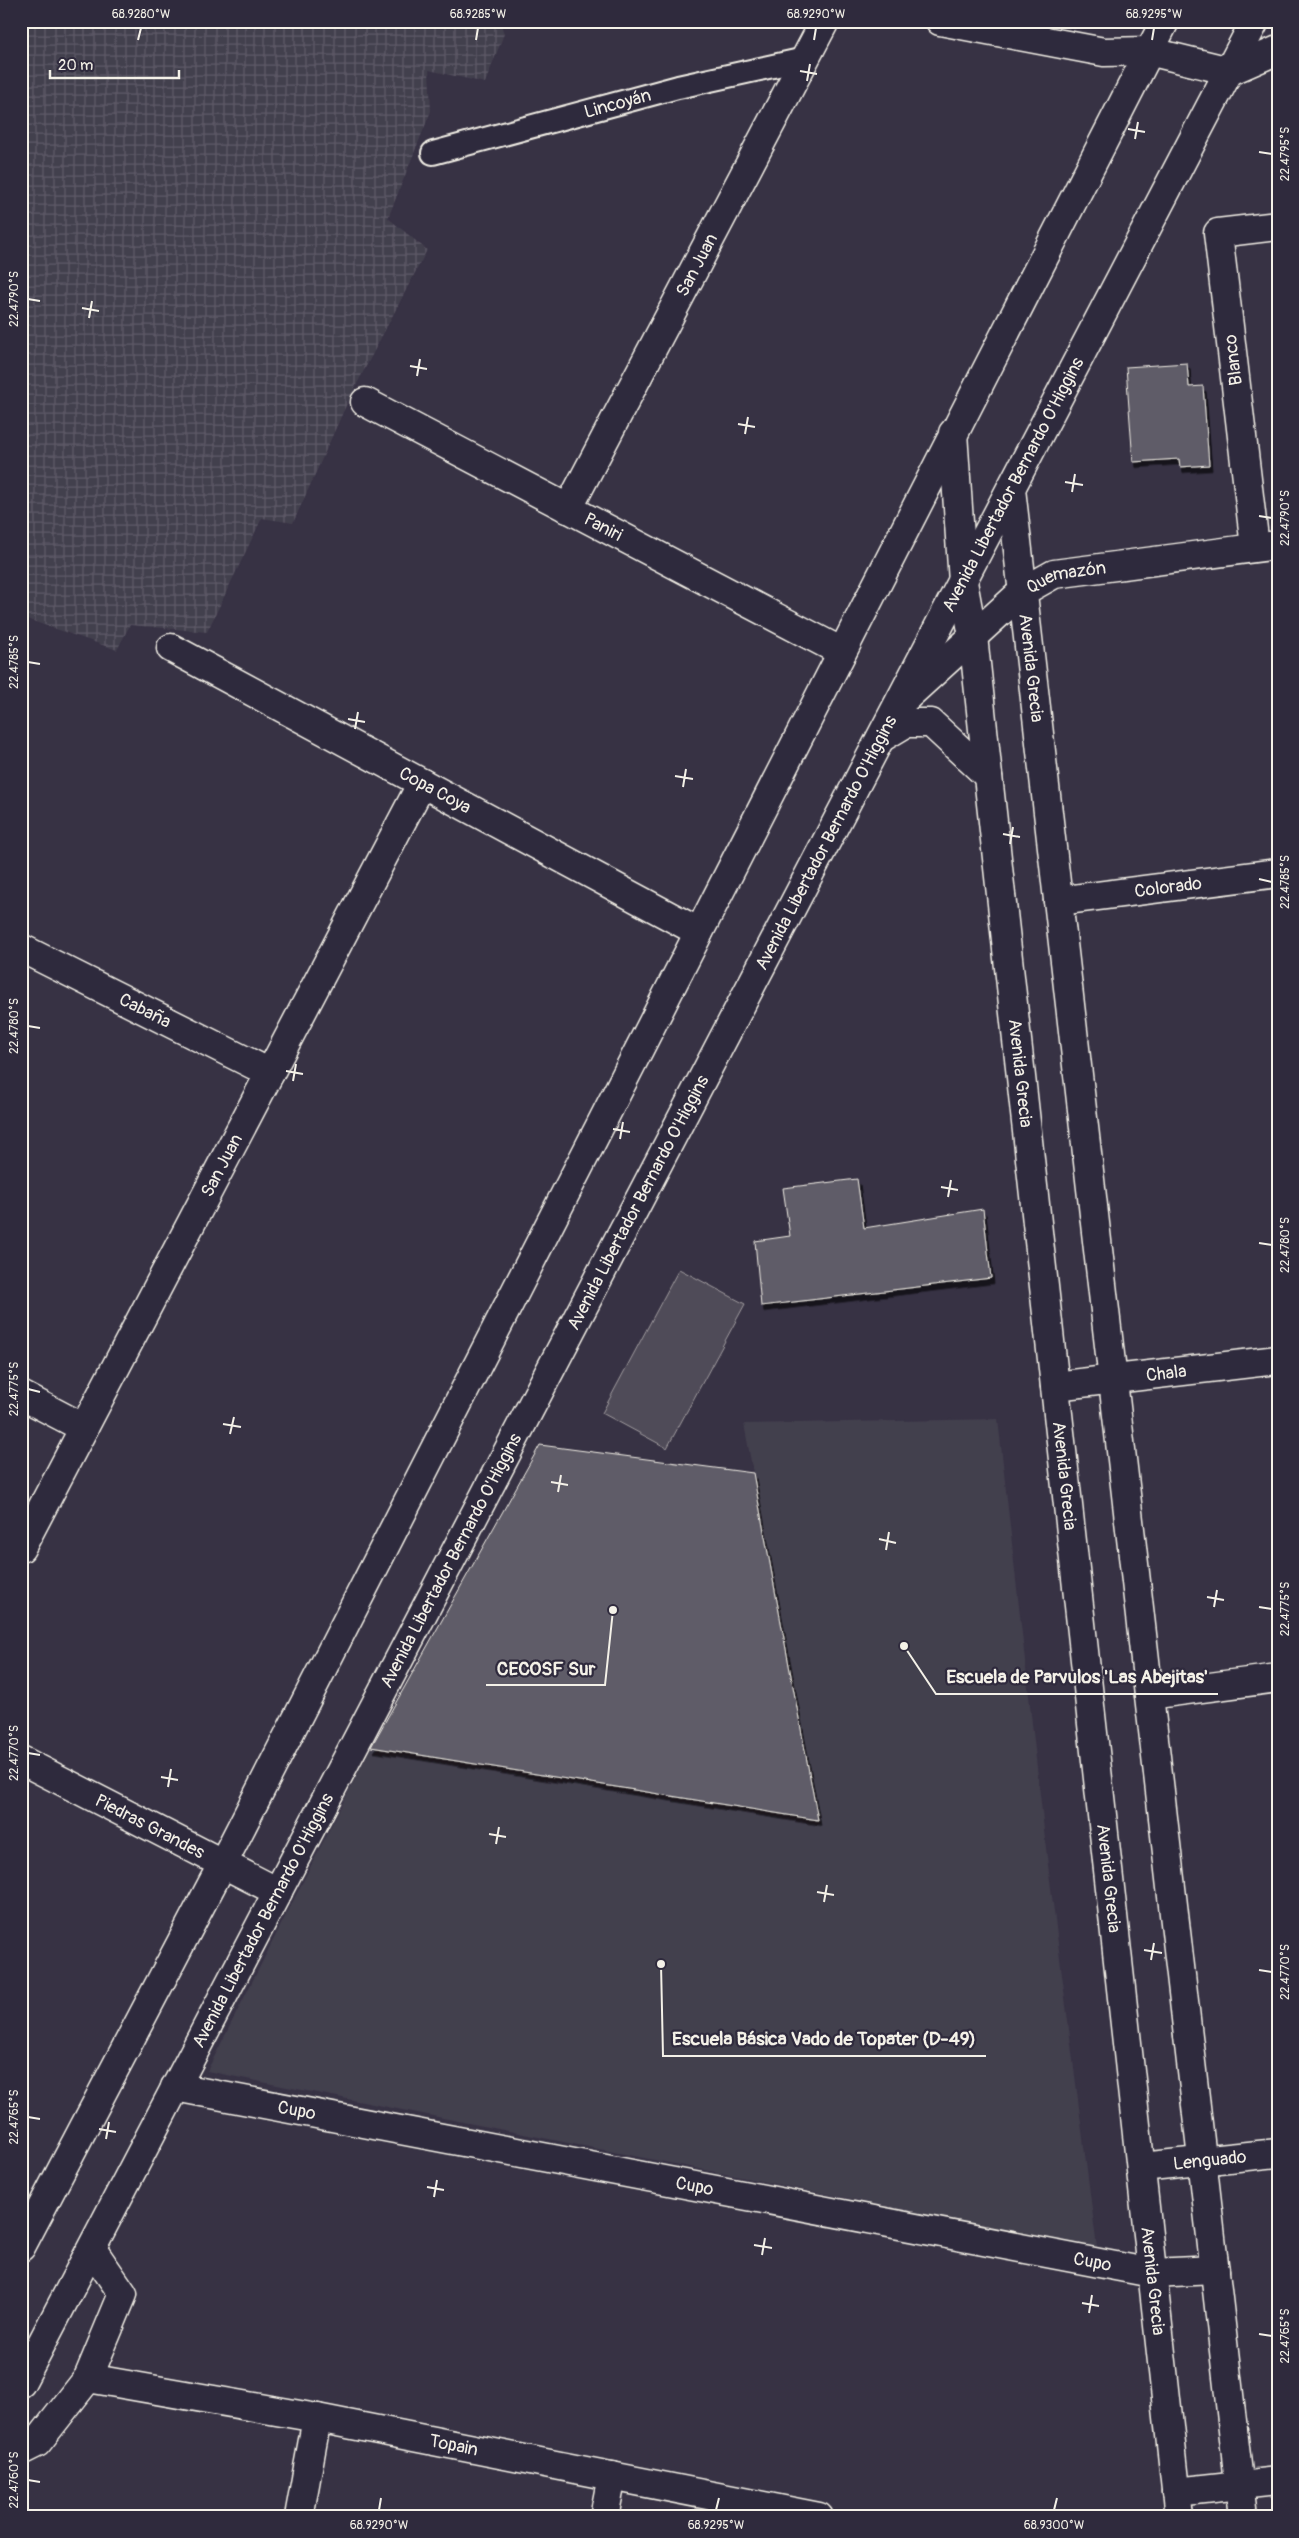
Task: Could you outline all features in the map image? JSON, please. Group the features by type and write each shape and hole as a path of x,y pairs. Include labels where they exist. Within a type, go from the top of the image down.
{"main road":[{"name":"San Juan","path":"568,509 825,21"},
{"path":"940,21 1104,52 1148,51 1230,71 1278,50"},
{"path":"21,2248 223,1863 1165,21"},
{"name":"Avenida Libertador Bernardo O'Higgins","path":"21,2383 1255,21"},
{"name":"Blanco","path":"1266,546 1218,233 1278,226"},
{"name":"Paniri","path":"365,402 842,652"},
{"name":"Avenida Grecia","path":"953,433 963,582 973,636 1177,2504"},
{"name":"Avenida Grecia","path":"1012,489 1022,592 1243,2517"},
{"name":"Quemazón","path":"898,705 1022,592 1054,574 1266,546"},
{"name":"Copa Coya","path":"171,648 699,932"},
{"path":"881,738 906,722 931,723 988,776"},
{"name":"San Juan","path":"21,1548 422,783"},
{"name":"Colorado","path":"1058,900 1278,873"},
{"name":"Cabaña","path":"21,948 270,1073"},
{"name":"Chala","path":"1055,1386 1278,1360"},
{"path":"21,1395 84,1428"},
{"path":"1149,1695 1278,1678"},
{"name":"Piedras Grandes","path":"21,1760 278,1892"},
{"name":"Cupo","path":"175,2087 1152,2273 1215,2270"},
{"name":"Lenguado","path":"1141,2167 1278,2153"},
{"path":"21,2451 37,2443 88,2378 123,2294 92,2249"},
{"name":"Topain","path":"88,2378 317,2418 819,2517"},
{"path":"299,2517 317,2418"},
{"path":"604,2517 612,2476"},
{"path":"1177,2504 1240,2486 1278,2481"}],"lane":[{"name":"Lincoyán","path":"433,153 678,88 805,59"}],"shaded area":[{"path":"21,21 500,21 504,34 485,83 429,70 431,111 388,218 427,250 349,399 293,523 262,518 207,632 130,625 117,650 21,617 21,251 25,199 21,180"},
{"path":"679,1269 745,1304 667,1448 602,1413"},
{"path":"998,1419 1047,1857 1097,2248 207,2071 371,1747 818,1819 744,1424"}],"building":[{"path":"1187,363 1189,387 1203,386 1209,465 1180,467 1179,459 1133,462 1126,367"},
{"path":"857,1179 864,1228 983,1209 991,1278 761,1306 755,1241 790,1236 783,1188"},
{"path":"540,1445 753,1473 818,1820 371,1747"}],"place":[{"name":"CECOSF Sur","path":"613,1610"},
{"name":"Escuela de Parvulos 'Las Abejitas'","path":"904,1646"},
{"name":"Escuela Básica Vado de Topater (D-49)","path":"661,1964"}]}
